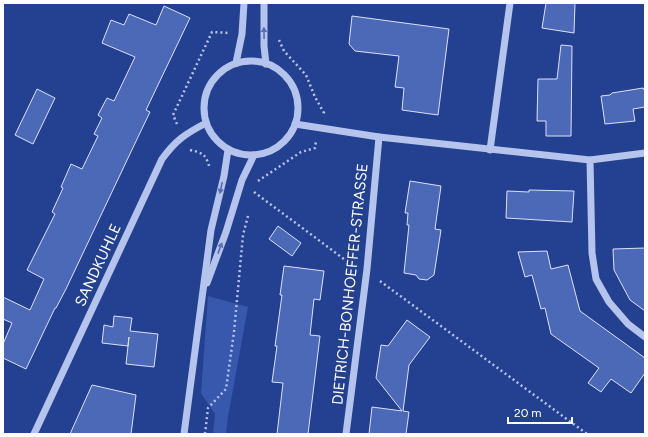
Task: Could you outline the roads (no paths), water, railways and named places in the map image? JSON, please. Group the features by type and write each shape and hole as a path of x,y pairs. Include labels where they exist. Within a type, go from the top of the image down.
{"street":[{"path":"236,63 242,34 244,3"},
{"path":"264,3 266,64"},
{"path":"490,150 510,3"},
{"path":"263,62 266,64 274,67 284,75 292,85 297,97 298,109 295,124 290,134 280,145 268,152 241,156 228,150 211,134 206,123 204,109 206,94 212,81 222,70 236,63 263,62"},
{"name":"SANDKUHLE","path":"34,434 162,159 182,136 206,123"},
{"path":"295,124 319,129 379,137 590,160 645,153"},
{"name":"DIETRICH-BONHOEFFER-STRASSE","path":"346,434 367,269 379,137"},
{"path":"184,434 211,230 224,176 228,150"},
{"path":"201,298 226,232 242,180 254,155"},
{"path":"590,160 592,254 596,279 609,302 618,313 628,324 645,336"}]}
